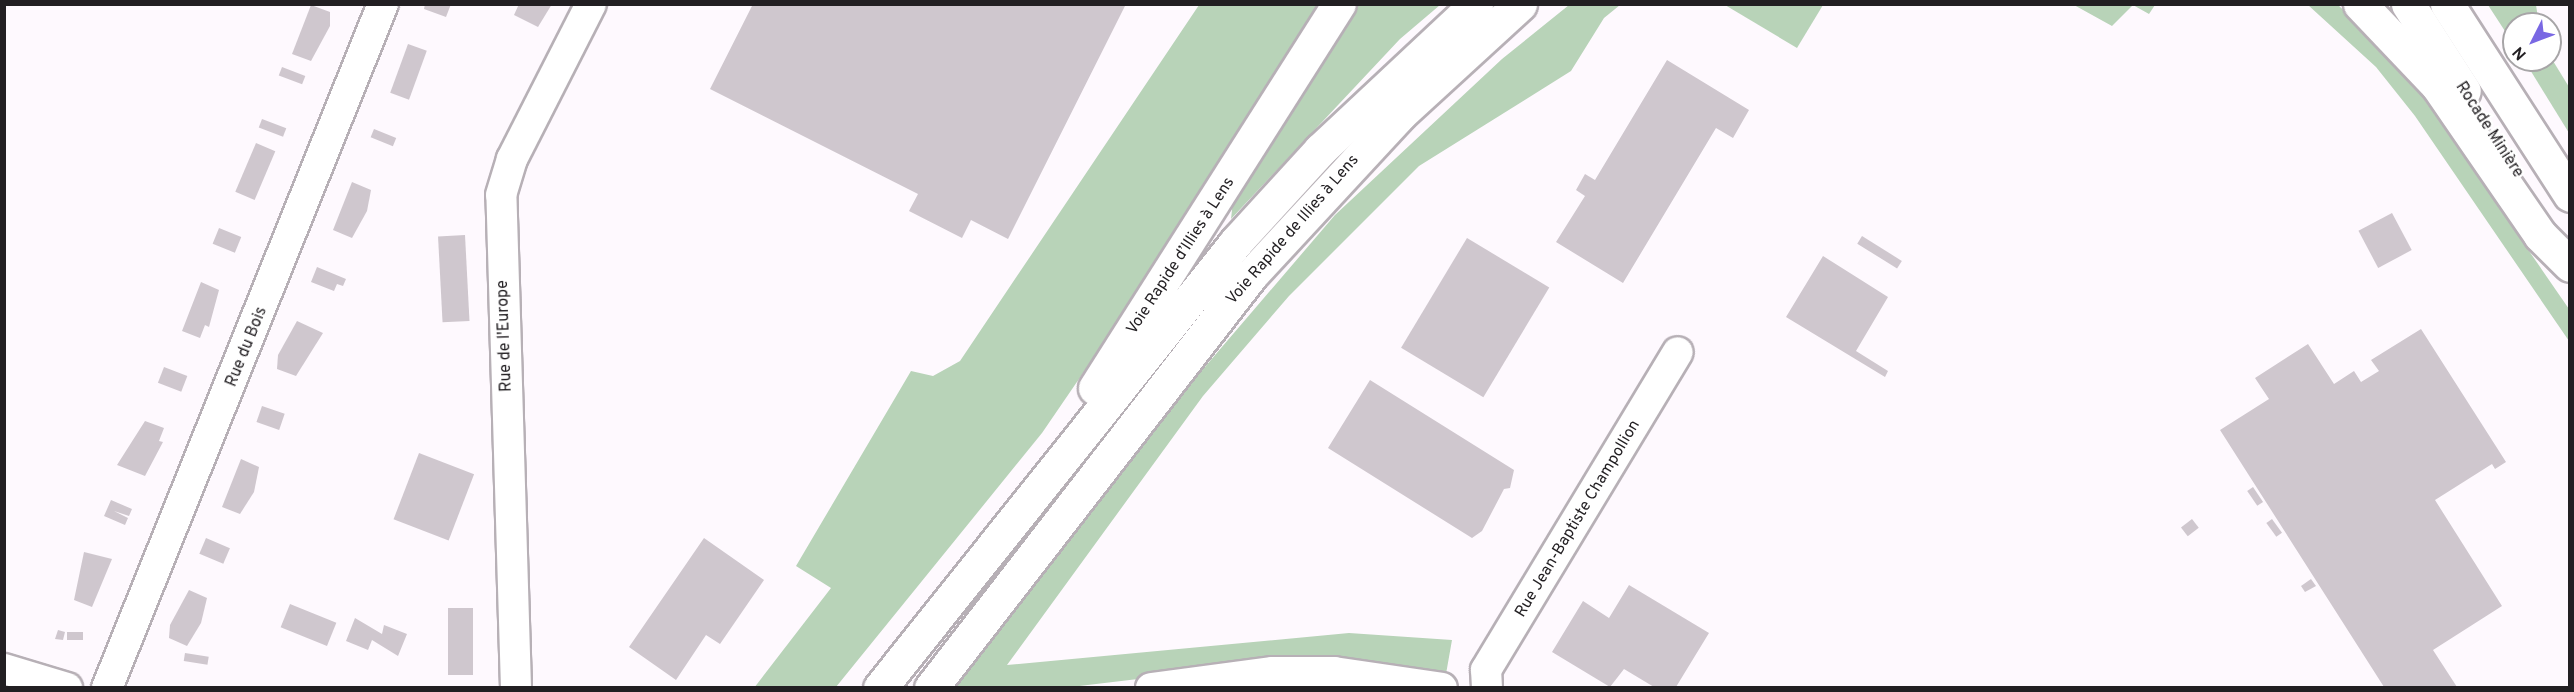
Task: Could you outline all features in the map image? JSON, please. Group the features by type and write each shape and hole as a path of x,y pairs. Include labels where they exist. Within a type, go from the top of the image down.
{"highway":[{"name":"Voie Rapide d’Illies à Lens","path":"1026,508 1046,456 1145,315 1339,4"},
{"path":"880,687 1026,508 1236,243 1320,150 1476,4"},
{"name":"Voie Rapide de Illies à Lens","path":"931,687 1094,481 1251,275 1334,181 1520,4"},
{"path":"2360,4 2436,85 2540,235 2570,266"},
{"name":"Rocade Minière","path":"2408,4 2570,255"},
{"name":"Rocade Minière","path":"2447,4 2570,195"}],"street":[{"name":"Rue du Bois","path":"107,687 383,4"},
{"name":"Rue de l'Europe","path":"516,687 501,195 512,159 591,4"},
{"name":"Rue Jean-Baptiste Champollion","path":"1487,687 1486,670 1678,352"},
{"path":"4,669 67,687"},
{"path":"1150,687 1273,672 1364,682 1442,687"}],"green space":[{"path":"1823,4 1797,48 1725,5"},
{"path":"2155,4 2149,14 2133,5 2112,26 2074,5"},
{"path":"1199,5 1317,5 1146,281 1042,433 836,687 754,688 831,588 796,566 911,371 933,376 960,361"},
{"path":"1358,5 1440,5 1400,39 1231,219 1233,201"},
{"path":"1569,5 1620,5 1604,18 1571,71 1419,166 1289,296 1203,396 1007,665 1349,633 1452,640 1446,674 1273,663 1071,687 954,688 1198,375 1335,215 1502,59"},
{"path":"2308,5 2338,5 2398,61 2569,309 2569,341 2415,116 2376,67"},
{"path":"2488,5 2536,5 2537,12 2502,12 2502,27"},
{"path":"2531,72 2560,72 2569,87 2569,133"}],"building":[{"path":"425,4 451,4 446,17 424,9"},
{"path":"519,4 552,4 538,27 514,15"},
{"path":"753,4 1126,4 1008,239 971,220 962,238 909,211 918,194 710,89"},
{"path":"311,5 330,12 330,26 311,61 292,54"},
{"path":"408,44 427,51 409,100 390,93"},
{"path":"1667,60 1749,110 1733,138 1716,128 1623,283 1556,242 1585,196 1576,190 1585,174 1595,180"},
{"path":"282,67 305,76 302,84 279,75"},
{"path":"262,119 286,128 283,137 259,127"},
{"path":"374,129 396,138 393,146 371,137"},
{"path":"256,143 275,151 255,200 235,192"},
{"path":"352,182 371,190 367,211 352,238 333,230"},
{"path":"2392,213 2412,250 2378,268 2358,231"},
{"path":"219,228 241,237 235,253 213,244"},
{"path":"465,235 470,321 443,322 438,236"},
{"path":"1862,236 1902,261 1897,269 1857,244"},
{"path":"1467,238 1549,287 1483,397 1401,348"},
{"path":"1823,256 1888,297 1856,351 1888,371 1885,377 1786,317"},
{"path":"317,267 346,279 343,286 337,284 334,291 311,282"},
{"path":"201,282 219,290 209,327 205,325 200,338 182,331"},
{"path":"297,321 323,333 296,376 277,369 278,355"},
{"path":"2421,329 2506,462 2495,469 2492,464 2435,500 2502,606 2433,650 2457,687 2384,687 2220,430 2269,399 2255,378 2308,344 2334,384 2354,371 2361,382 2379,371 2371,360"},
{"path":"164,367 187,376 181,392 158,383"},
{"path":"1370,380 1514,470 1510,488 1504,489 1482,531 1472,538 1328,448"},
{"path":"262,406 285,414 279,430 256,422"},
{"path":"145,421 164,428 159,441 163,442 145,476 117,465"},
{"path":"419,453 474,474 449,540 394,519"},
{"path":"241,459 259,467 254,492 240,514 222,507"},
{"path":"2253,487 2263,502 2257,506 2247,491"},
{"path":"111,500 132,509 129,516 114,511 128,518 125,525 104,516"},
{"path":"2192,519 2199,528 2188,536 2181,528"},
{"path":"2272,519 2282,533 2276,537 2266,523"},
{"path":"206,538 230,548 223,564 199,554"},
{"path":"704,538 764,580 720,644 706,635 676,680 629,647"},
{"path":"84,552 112,559 92,607 74,600"},
{"path":"2311,579 2316,586 2305,592 2301,586"},
{"path":"1629,585 1709,633 1676,687 1654,687 1624,669 1610,687 1552,652 1583,601 1609,618"},
{"path":"189,590 207,598 201,623 187,646 169,638 170,625"},
{"path":"290,604 336,623 327,646 281,627"},
{"path":"448,608 473,608 473,675 448,675"},
{"path":"355,618 382,634 384,625 407,634 398,656 372,640 368,650 346,641"},
{"path":"58,630 65,632 63,640 55,639"},
{"path":"67,632 83,632 83,640 67,640"},
{"path":"185,653 209,657 207,665 184,661"}]}
